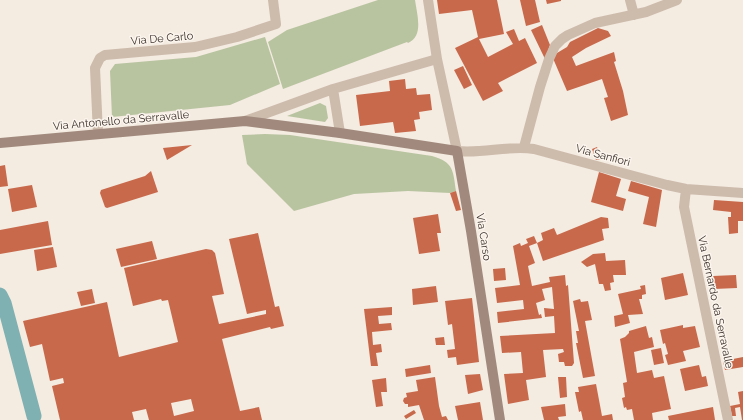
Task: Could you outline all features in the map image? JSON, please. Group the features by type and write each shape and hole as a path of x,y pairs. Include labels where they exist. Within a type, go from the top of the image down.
{"street":[{"name":"Via De Carlo","path":"98,134 95,68 100,58 105,55 195,48 237,37 276,24 273,0"},
{"name":"Via Carso","path":"428,0 437,59 457,151 471,231 500,420"},
{"path":"630,0 634,15"},
{"path":"524,147 540,87 555,46 568,35 595,23 646,12 677,0"},
{"name":"Via Antonello da Serravalle","path":"244,121 333,90 437,59"},
{"path":"333,90 340,133"},
{"name":"Via Antonello da Serravalle","path":"0,142 244,121 340,133 457,151"},
{"name":"Via Sanfiori","path":"457,151 470,153 524,147 545,151 686,189 743,193"},
{"name":"Via Bernardo da Serravalle","path":"686,189 684,207 728,420"}],"green space":[{"path":"378,0 415,0 418,30 413,40 283,89 268,42 287,30"},
{"path":"265,37 280,84 230,105 112,117 110,71 115,64 196,57"},
{"path":"320,103 326,106 328,118 325,122 287,116"},
{"path":"242,135 290,135 439,158 445,161 451,168 456,191 450,193 408,191 354,194 294,211 247,164"}],"building":[{"path":"437,0 497,0 504,34 479,39 488,57 513,44 506,32 514,29 519,41 525,38 537,63 498,83 503,91 483,101 455,48 478,37 472,10 439,14"},
{"path":"520,0 535,0 540,22 526,26"},
{"path":"546,0 561,0 561,1 547,4"},
{"path":"542,25 550,45 545,59 531,30"},
{"path":"598,28 608,31 611,36 586,48 572,57 576,66 614,52 616,61 614,62 623,91 628,115 611,121 604,98 608,97 602,79 567,91 552,56 567,47 570,42"},
{"path":"463,66 472,85 464,89 454,70"},
{"path":"405,79 406,89 416,88 417,95 430,94 432,110 419,112 420,119 414,120 416,131 395,133 393,122 360,126 356,95 390,91 389,81"},
{"path":"192,145 167,160 163,148"},
{"path":"597,147 601,159 596,160 592,149"},
{"path":"5,165 8,186 0,187 0,166"},
{"path":"151,171 158,192 107,208 105,207 100,193 101,190 145,176"},
{"path":"599,172 621,179 616,196 626,199 623,211 591,202"},
{"path":"631,181 662,190 656,227 643,224 649,197 628,191"},
{"path":"32,185 37,207 12,212 8,189"},
{"path":"456,191 461,210 456,211 450,193"},
{"path":"714,200 743,202 743,221 738,221 738,233 729,234 728,217 731,217 731,212 713,210"},
{"path":"438,214 441,233 437,233 440,251 419,254 413,218"},
{"path":"601,217 608,218 609,228 602,229 604,240 543,261 537,243 543,240 541,233 554,228 557,235"},
{"path":"48,221 52,245 0,254 0,230"},
{"path":"258,233 275,307 279,306 284,326 271,329 270,327 222,339 240,411 259,407 262,420 149,420 146,409 132,412 134,420 60,420 52,386 64,383 63,378 50,381 42,344 30,347 23,321 107,302 119,357 178,342 168,300 162,301 161,299 133,306 124,268 206,249 212,250 215,253 224,294 212,296 219,324 266,314 266,310 247,314 229,239","holes":["191,399 194,411 174,416 171,403"]},
{"path":"534,236 537,243 529,246 535,263 528,266 532,286 550,282 549,277 565,275 566,286 568,285 574,363 572,366 565,366 564,362 559,362 558,354 564,352 563,349 543,350 546,377 526,380 529,400 508,404 504,374 523,373 521,352 502,353 500,336 555,333 554,316 545,317 544,308 554,309 552,287 542,289 545,300 536,303 539,315 541,314 542,318 498,323 497,312 524,309 523,300 497,303 495,288 520,285 513,246 520,243 521,246 528,243 526,239"},
{"path":"152,241 157,259 121,267 116,249"},
{"path":"53,247 57,267 37,271 34,250"},
{"path":"605,253 606,261 625,260 626,275 613,275 614,282 610,283 611,290 605,291 603,284 599,284 595,264 587,267 581,262 593,254"},
{"path":"505,268 506,280 494,281 493,269"},
{"path":"683,273 688,295 665,300 661,278"},
{"path":"736,275 737,288 714,289 713,276"},
{"path":"645,285 646,294 642,295 642,299 639,299 643,314 628,315 630,323 615,327 614,316 623,314 618,294 641,289 640,286"},
{"path":"436,286 438,302 413,305 412,289"},
{"path":"92,289 95,303 81,306 77,292"},
{"path":"472,298 479,362 457,365 456,357 448,358 447,350 455,349 452,324 448,325 445,301"},
{"path":"580,299 581,302 588,301 592,320 585,321 595,376 583,378 576,343 578,343 576,331 579,331 573,301"},
{"path":"392,307 392,315 378,316 379,324 391,323 392,330 372,332 373,345 381,344 382,352 376,353 378,366 371,366 364,309"},
{"path":"683,325 683,328 695,326 700,347 683,351 686,361 668,365 665,355 668,354 665,343 663,344 660,330"},
{"path":"646,326 649,338 652,337 654,347 634,352 637,373 652,370 654,378 664,376 671,409 652,413 653,420 634,420 632,409 627,410 626,407 624,408 622,398 625,397 623,383 627,382 620,339 625,337 629,331"},
{"path":"444,337 445,345 436,345 435,338"},
{"path":"661,348 664,363 654,365 651,350"},
{"path":"743,357 743,367 725,370 723,361"},
{"path":"430,365 431,373 406,377 405,369"},
{"path":"699,365 702,377 706,376 708,386 685,391 680,369"},
{"path":"480,374 483,390 468,394 465,375"},
{"path":"435,377 442,417 446,416 448,420 424,420 419,405 408,407 408,404 405,404 403,401 404,398 407,397 406,393 418,391 416,380"},
{"path":"558,377 566,377 567,397 560,398"},
{"path":"386,378 387,392 381,392 383,406 376,407 372,380"},
{"path":"596,384 602,416 612,414 613,420 583,420 581,411 579,412 575,392 579,392 578,387"},
{"path":"743,391 742,420 740,407 735,408 736,416 732,416 730,406 740,404 738,392"},
{"path":"480,402 483,420 458,420 455,406"},
{"path":"565,404 566,416 558,417 559,420 544,420 541,407"},
{"path":"713,407 715,420 669,420 668,416"},
{"path":"414,410 416,413 406,419 404,416"}],"waterway":[{"path":"0,295 4,303 34,416"}]}
